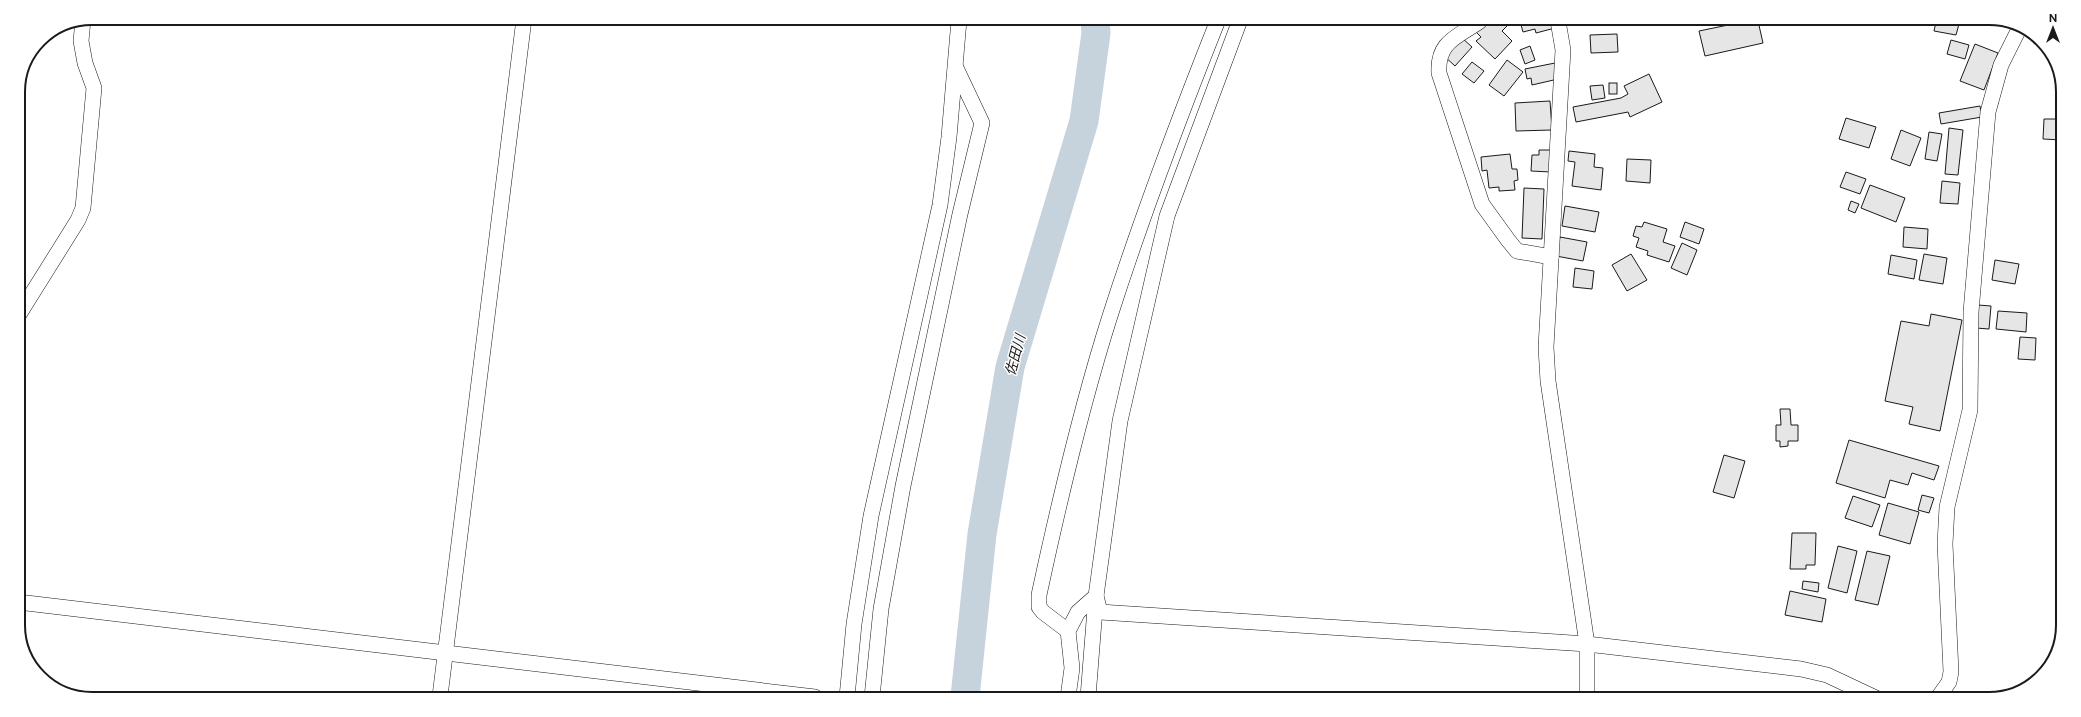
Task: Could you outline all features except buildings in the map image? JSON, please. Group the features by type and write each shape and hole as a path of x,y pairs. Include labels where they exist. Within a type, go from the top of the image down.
{"street":[{"path":"440,692 523,25"},
{"path":"847,692 854,624 871,516 940,205 949,137 959,25"},
{"path":"1068,631 1043,612 1039,607 1056,517 1110,317 1173,133 1216,25"},
{"path":"1088,692 1096,596 1120,421 1167,216 1238,25"},
{"path":"1474,25 1445,46 1440,54 1439,73 1482,204 1517,250 1551,257"},
{"path":"1559,25 1563,50 1546,347 1548,381 1587,644 1587,692"},
{"path":"25,305 78,220 83,208 94,88 85,63 80,41 82,26"},
{"path":"1942,692 1949,682 1951,672 1945,544 1948,507 1970,410 1971,312 1988,112 2001,65 2018,32"},
{"path":"873,692 881,608 903,486 960,214 982,123 955,66"},
{"path":"1069,692 1072,668 1068,631 1078,612 1096,596"},
{"path":"1096,596 1100,612 1587,644 1801,669 1827,675 1863,692"},
{"path":"25,603 445,651 775,692"}],"waterway":[{"name":"佐田川","path":"966,692 982,534 1010,367 1084,121 1096,33 1095,25"}]}
